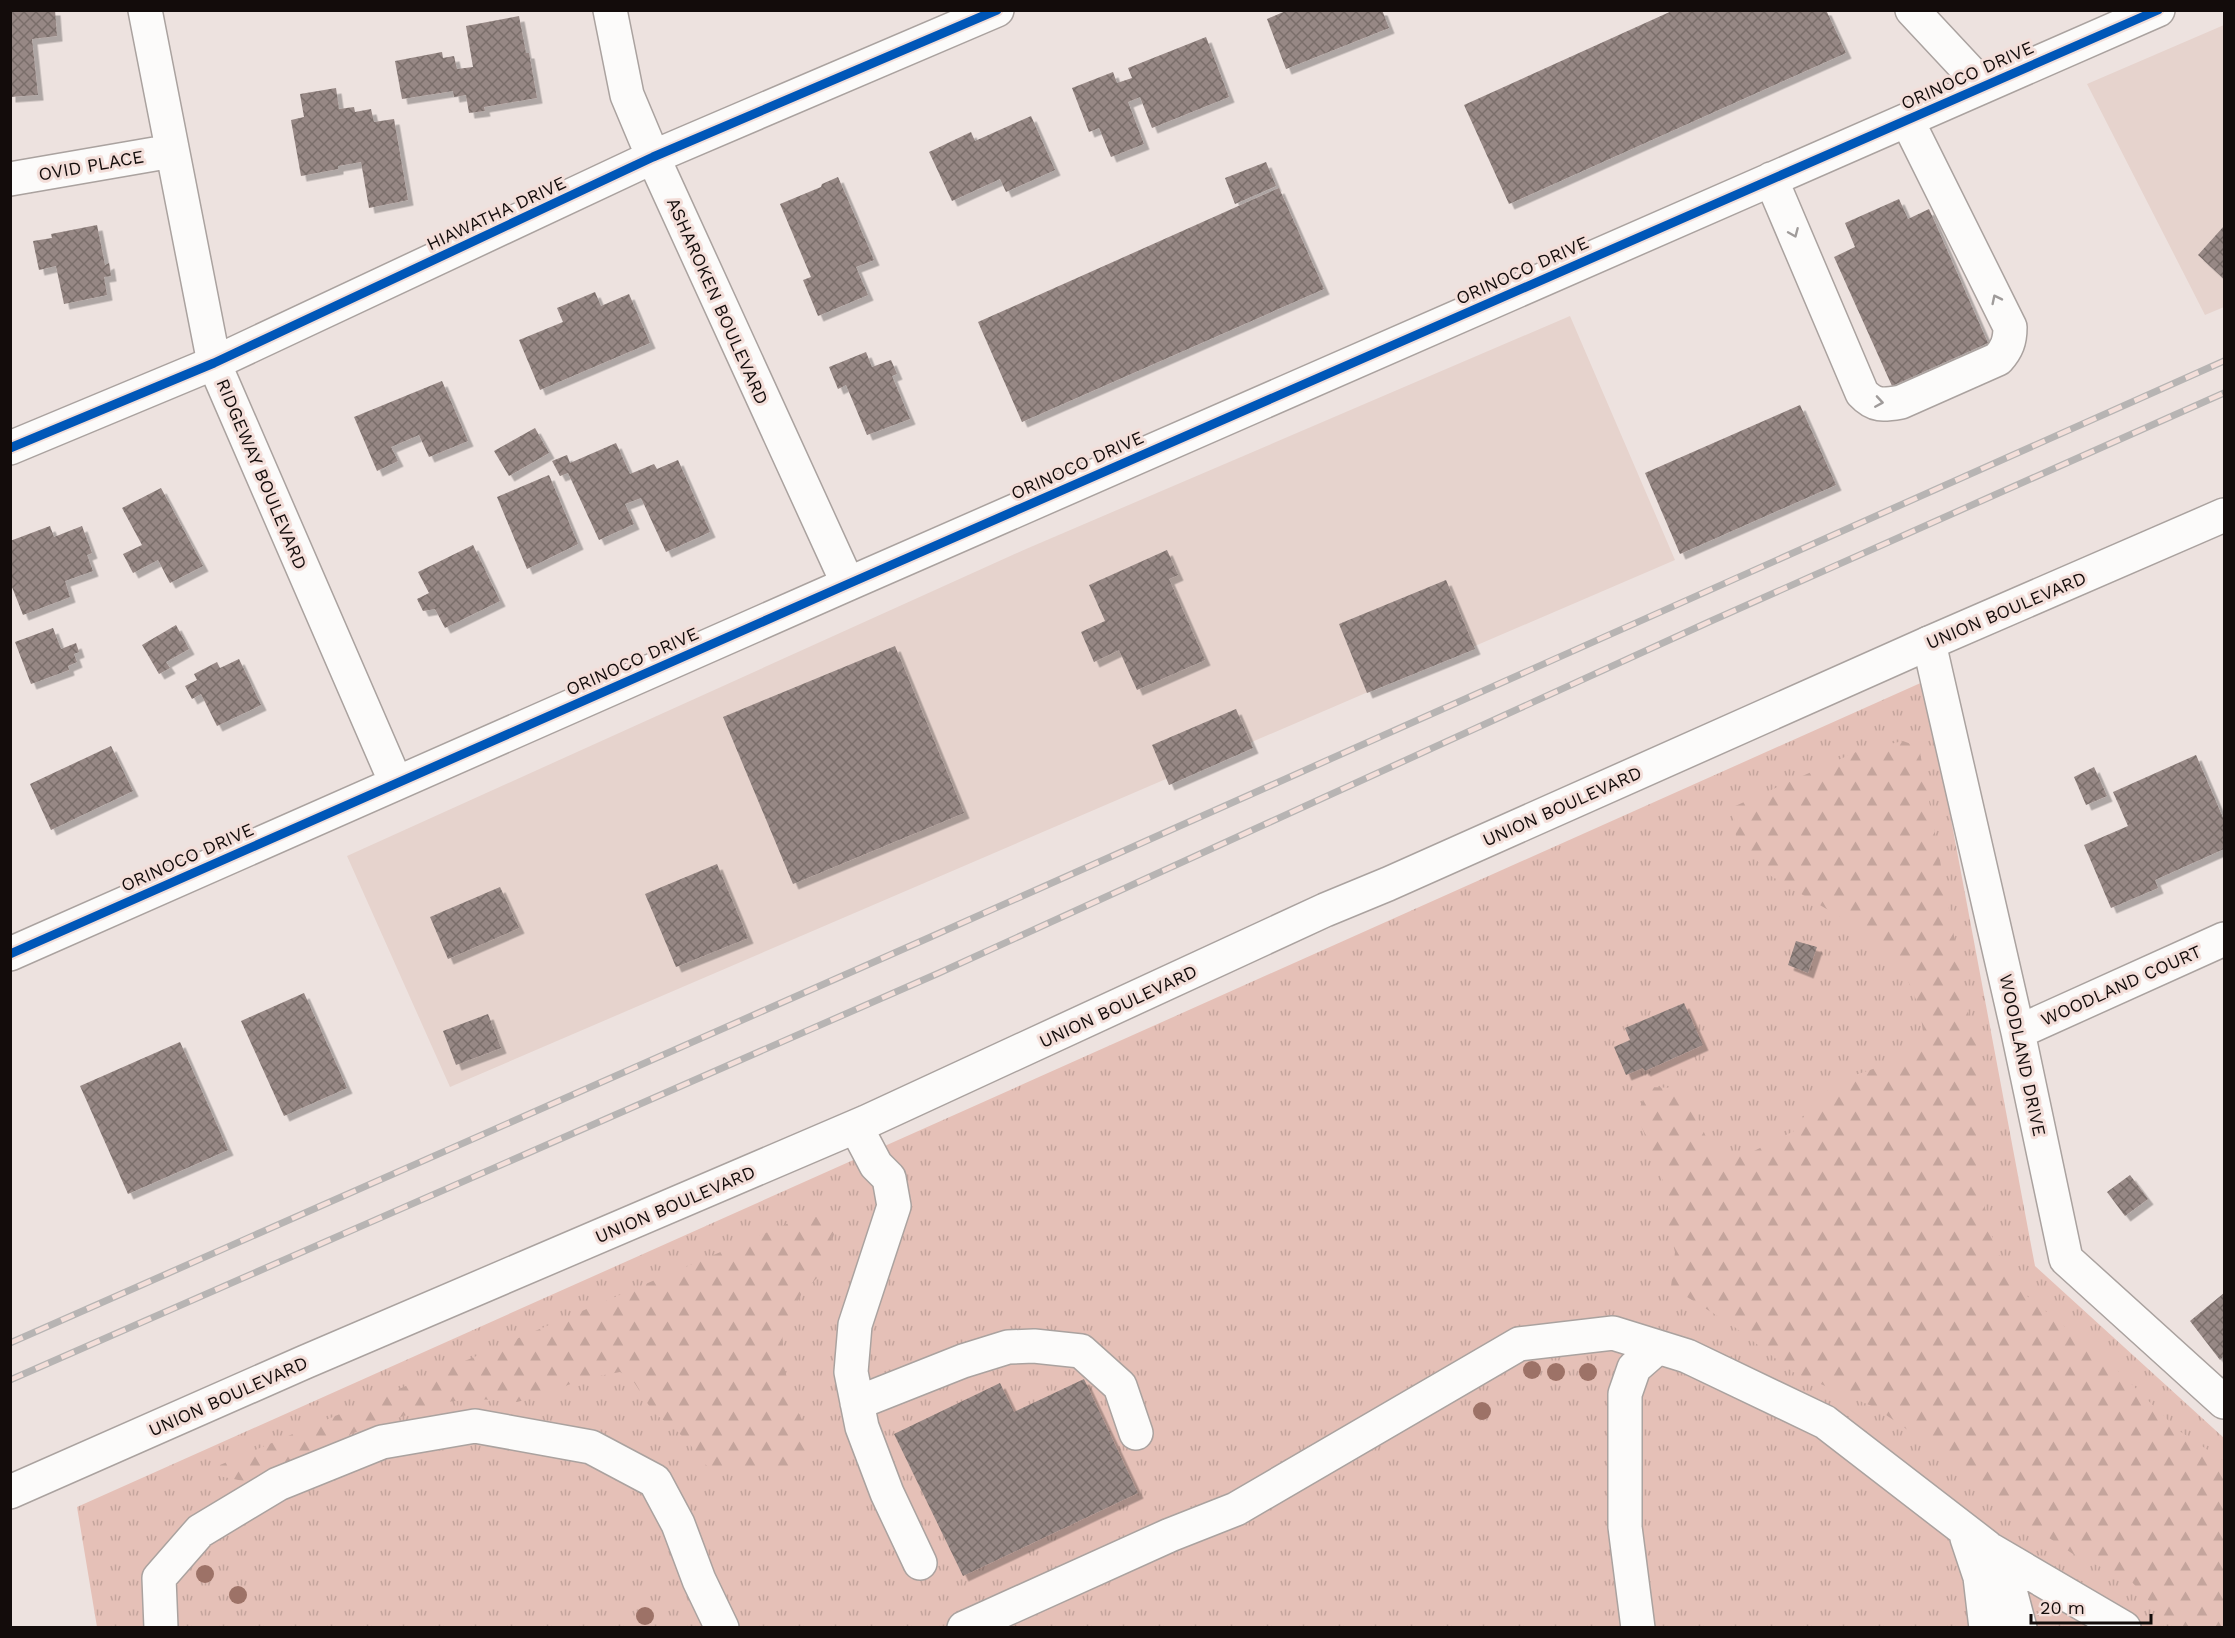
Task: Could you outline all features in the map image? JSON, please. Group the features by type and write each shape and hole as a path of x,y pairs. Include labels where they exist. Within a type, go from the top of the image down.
{"street":[{"name":"RIDGEWAY BOULEVARD","path":"145,10 214,363 396,783"},
{"name":"ASHAROKEN BOULEVARD","path":"610,10 627,95 653,157 848,584"},
{"name":"HIAWATHA DRIVE","path":"10,448 214,363 653,157 997,10"},
{"path":"1912,10 1983,86"},
{"name":"ORINOCO DRIVE","path":"10,954 2158,10"},
{"path":"1771,179 1862,393 1870,401 1884,405 1901,402 1998,359 2006,350 2010,340 2010,327 1907,120"},
{"name":"OVID PLACE","path":"10,179 172,151"},
{"name":"UNION BOULEVARD","path":"10,1492 305,1362 856,1127 1325,910 2224,515"},
{"name":"WOODLAND DRIVE","path":"1929,643 2018,1032 2066,1259 2224,1402"},
{"name":"WOODLAND COURT","path":"2018,1032 2224,939"},
{"path":"856,1127 876,1165 888,1178 894,1206 855,1325 851,1372 862,1427 887,1493 920,1563"},
{"path":"964,1628 1170,1535 1236,1509 1519,1344 1613,1333 1688,1356 1825,1422 1976,1539 2124,1628"},
{"path":"857,1403 963,1361 1008,1347 1034,1346 1081,1351 1120,1386 1136,1433"},
{"path":"1638,1628 1625,1527 1625,1394 1634,1368 1658,1347"},
{"path":"161,1628 159,1578 200,1530 278,1484 382,1442 475,1426 591,1447 655,1481 678,1524 699,1580 722,1628"},
{"path":"1976,1539 1986,1628"},
{"path":"1976,1539 2007,1579 2020,1628"}],"shaded area":[{"path":"2224,25 2224,307 2205,315 2087,84"},
{"path":"1570,316 1675,560 450,1087 347,856 1026,549"}],"green space":[{"path":"1925,681 2035,1266 2224,1438 2224,1627 97,1627 77,1507"},
{"path":"1903,741 1919,747 1969,1017 1978,1051 1976,1172 1995,1249 2028,1297 2109,1362 2178,1430 2224,1461 2224,1627 2173,1627 2131,1581 2073,1554 2015,1515 1941,1453 1876,1408 1793,1372 1732,1325 1671,1287 1675,1252 1668,1225 1668,1194 1637,1115 1648,1087 1679,1088 1696,1114 1713,1153 1750,1153 1794,1131 1816,1099 1846,1078 1906,1058 1924,1040 1920,1009 1903,969 1857,927 1771,876 1736,837 1733,807 1856,752"},
{"path":"803,1217 827,1217 834,1234 823,1272 802,1293 782,1332 785,1371 796,1408 812,1440 808,1461 788,1468 715,1471 697,1459 692,1447 678,1432 653,1412 632,1379 620,1372 583,1379 543,1395 517,1402 479,1399 445,1402 353,1433 253,1483 219,1476 220,1465"}],"building":[{"path":"10,10 55,10 57,36 32,39 38,95 10,97"},
{"path":"1288,10 1382,10 1389,28 1286,69 1267,19"},
{"path":"1674,10 1826,10 1846,53 1509,204 1464,105"},
{"path":"519,16 526,53 529,53 537,98 484,107 485,111 469,113 466,95 454,97 453,91 402,99 395,61 442,52 443,58 454,56 457,69 473,67 466,26"},
{"path":"1206,37 1229,97 1152,128 1140,97 1128,102 1144,144 1111,157 1099,128 1089,132 1072,88 1113,72 1117,83 1132,78 1128,68"},
{"path":"336,88 339,109 354,107 355,112 371,109 374,122 394,119 408,200 369,208 361,162 301,176 291,120 304,117 300,94"},
{"path":"1031,116 1055,170 1006,192 1000,179 952,201 929,152 971,132 975,141"},
{"path":"1266,162 1276,186 1235,204 1225,178"},
{"path":"838,177 874,260 856,267 868,295 818,316 803,280 811,277 780,204 821,187 822,184"},
{"path":"1279,188 1324,289 1022,422 978,322"},
{"path":"1899,199 1908,219 1929,209 1988,343 1892,386 1834,257 1855,247 1845,223"},
{"path":"97,225 105,265 109,263 111,276 104,277 107,295 64,304 56,266 39,270 33,241 52,238 51,234"},
{"path":"2224,226 2224,279 2198,255"},
{"path":"595,292 601,306 629,294 650,343 540,390 519,340 563,322 557,308"},
{"path":"866,352 872,367 891,360 897,374 892,376 910,419 867,435 846,385 838,389 829,367"},
{"path":"442,381 468,441 429,457 419,435 391,447 398,461 377,471 354,417"},
{"path":"1800,405 1836,485 1680,554 1645,473"},
{"path":"535,428 549,453 509,476 494,451"},
{"path":"616,443 630,474 654,464 657,469 678,460 710,532 666,552 641,498 625,504 634,524 599,540 568,473 560,476 552,461 567,455 570,463"},
{"path":"549,475 578,544 527,569 497,497"},
{"path":"161,488 203,566 170,583 158,560 133,573 123,554 142,545 122,508"},
{"path":"50,526 54,537 82,526 92,553 87,555 93,571 65,581 70,597 23,615 10,582 10,541"},
{"path":"473,545 500,601 445,628 435,609 423,611 417,599 429,593 418,572"},
{"path":"1167,550 1178,575 1169,579 1205,660 1137,690 1119,650 1094,662 1081,632 1105,621 1089,585"},
{"path":"1446,580 1475,649 1367,693 1339,624"},
{"path":"176,625 189,649 166,662 170,668 159,674 142,645"},
{"path":"53,628 61,649 76,643 79,652 74,654 77,662 68,666 69,670 31,684 15,642"},
{"path":"895,646 964,813 793,884 723,717"},
{"path":"239,659 261,705 217,726 201,694 192,699 185,686 197,680 194,674 217,662 220,668"},
{"path":"1236,709 1253,748 1169,785 1152,745"},
{"path":"111,746 133,791 51,830 30,784"},
{"path":"2196,755 2224,820 2224,849 2155,880 2158,888 2111,908 2084,845 2128,826 2113,792"},
{"path":"2094,767 2107,796 2086,805 2074,777"},
{"path":"717,864 748,938 676,967 645,894"},
{"path":"500,887 519,928 448,959 430,917"},
{"path":"1796,941 1817,947 1808,973 1788,965"},
{"path":"304,993 347,1088 284,1116 241,1021"},
{"path":"1684,1003 1703,1045 1645,1071 1643,1068 1626,1075 1614,1047 1630,1040 1625,1028"},
{"path":"488,1014 501,1048 456,1065 443,1031"},
{"path":"180,1042 228,1150 128,1194 80,1086"},
{"path":"2130,1175 2148,1199 2125,1216 2107,1192"},
{"path":"2224,1293 2224,1356 2220,1360 2190,1321"},
{"path":"1084,1379 1138,1493 963,1576 894,1434 1000,1383 1014,1412"}],"railway":[{"path":"10,1343 926,939 2224,361"},
{"path":"10,1380 939,973 1711,621 2224,393"}],"cycle path":[{"path":"10,448 214,363 653,157 997,10"},
{"path":"10,954 2158,10"}]}
